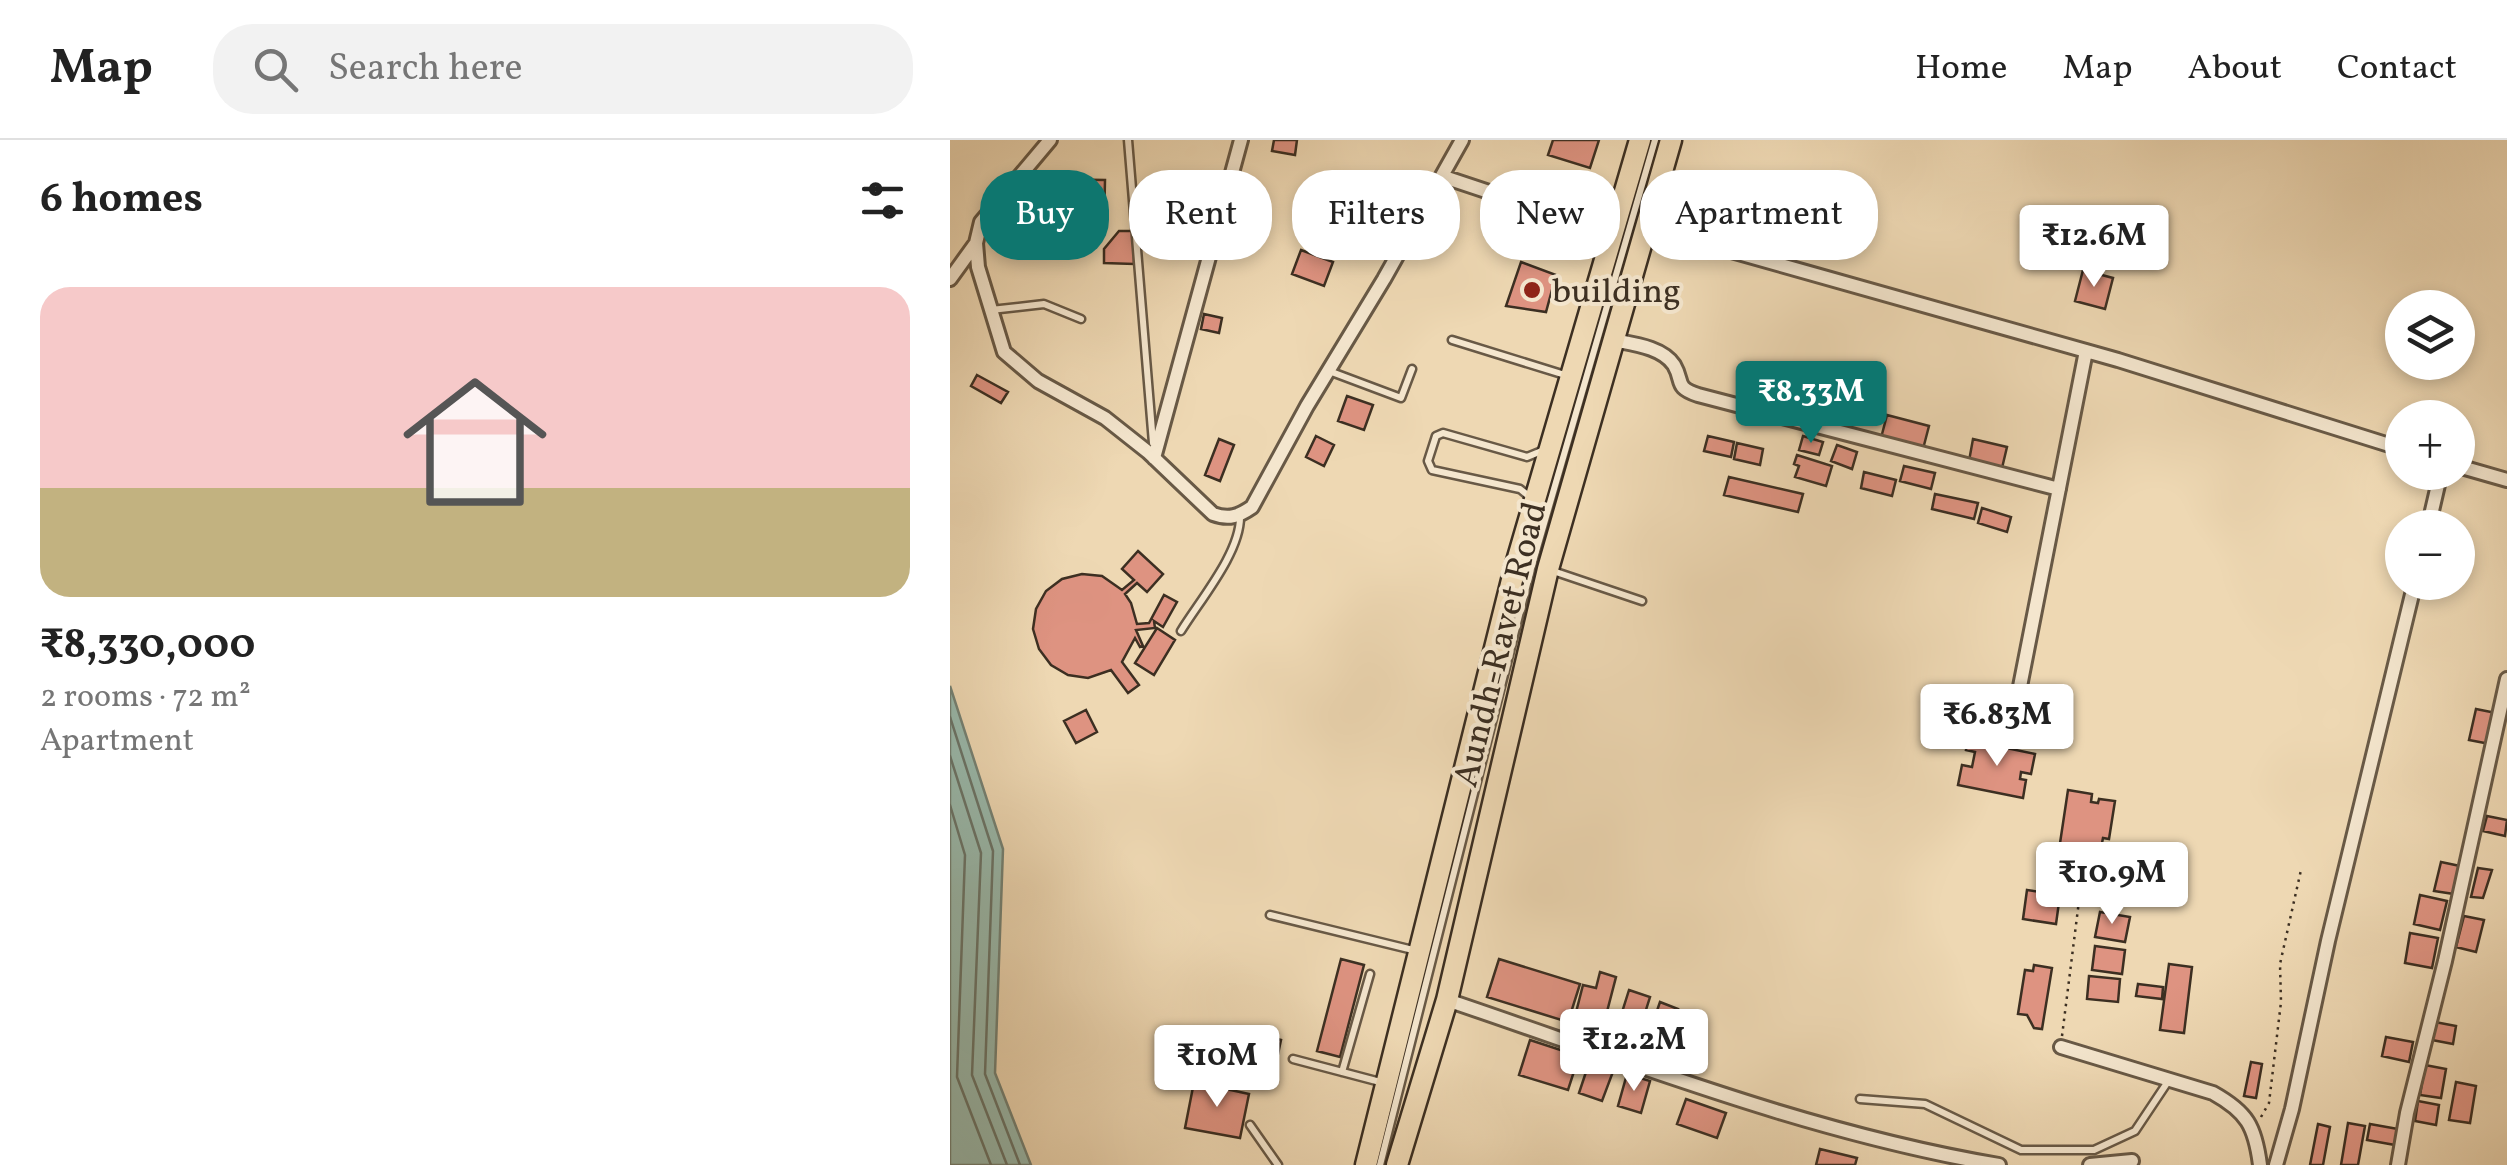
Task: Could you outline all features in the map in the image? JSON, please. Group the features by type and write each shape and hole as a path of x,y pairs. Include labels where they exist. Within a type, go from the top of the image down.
{"main road":[{"name":"Aundh-Ravet Road","path":"1620,205 1640,140"},
{"name":"Aundh-Ravet Road","path":"1662,170 1671,140"},
{"name":"Aundh-Ravet Road","path":"1397,1165 1446,1000 1548,569 1640,248"},
{"name":"Aundh-Ravet Road","path":"1366,1165 1515,568 1604,260"}],"street":[{"path":"1050,140 981,222 976,243 978,267 1004,352 1018,366 1106,418 1223,518 1240,516 1252,507 1394,260"},
{"path":"1154,458 1241,140"},
{"path":"1447,170 1462,140"},
{"path":"950,279 976,243"},
{"path":"1763,260 2086,351 2385,444"},
{"path":"1613,340 1659,353 1672,362 1685,390 1698,395 2059,490"},
{"path":"2014,717 2086,351"},
{"path":"2475,471 2507,480"},
{"path":"2276,1165 2411,600"},
{"path":"2398,1165 2406,1113 2446,961 2507,679"},
{"path":"1446,1000 1832,1129 1912,1150 1998,1165"},
{"path":"2061,1047 2170,1079 2231,1103 2246,1116 2254,1131 2260,1165"},
{"path":"2090,1165 2132,1163"}],"lane":[{"path":"1128,140 1154,458"},
{"path":"1380,1165 1530,572 1656,140"},
{"path":"990,310 1044,304 1081,319"},
{"path":"1452,340 1571,377"},
{"path":"1328,370 1401,398 1412,369"},
{"path":"1534,501 1520,489 1432,470 1428,461 1433,442 1443,433 1527,456 1551,446"},
{"path":"1181,630 1234,546 1240,516"},
{"path":"1548,569 1642,602"},
{"path":"1270,914 1418,951"},
{"path":"1342,1072 1370,974"},
{"path":"1293,1059 1385,1084"},
{"path":"1860,1099 1925,1104 2021,1150 2094,1150 2134,1131 2170,1079"},
{"path":"1250,1126 1278,1165"}],"path":[{"path":"2254,1131 2269,1102 2281,1002 2280,964 2300,870"},
{"path":"2061,1047 2081,885"}],"water":[{"path":"950,686 1003,849 995,1073 1031,1165 950,1165"}],"building":[{"path":"1274,140 1297,140 1295,155 1272,151"},
{"path":"1553,140 1599,140 1590,168 1548,155"},
{"path":"1119,231 1129,231 1129,260 1134,260 1134,264 1104,263 1109,260 1109,243"},
{"path":"1297,260 1333,262 1324,286 1292,274"},
{"name":"building","path":"1521,262 1556,275 1546,312 1506,306"},
{"path":"2083,270 2113,278 2105,309 2075,301"},
{"path":"1204,314 1222,318 1219,333 1201,329"},
{"path":"977,375 1008,392 1001,403 971,386"},
{"path":"1768,380 1803,391 1797,410 1767,401"},
{"path":"1826,393 1854,403 1850,419 1820,412"},
{"path":"1347,396 1373,405 1364,430 1338,421"},
{"path":"1887,415 1929,426 1923,449 1881,438"},
{"path":"1316,436 1334,445 1324,466 1306,457"},
{"path":"1708,436 1734,442 1731,457 1704,451"},
{"path":"1803,436 1823,442 1819,455 1799,450"},
{"path":"1219,439 1234,445 1220,481 1205,475"},
{"path":"1973,439 2007,447 2002,468 1969,461"},
{"path":"1737,443 1763,449 1760,465 1734,459"},
{"path":"1837,445 1857,452 1852,469 1831,461"},
{"path":"1797,455 1832,466 1826,486 1795,477"},
{"path":"1904,466 1935,473 1931,489 1900,481"},
{"path":"1864,472 1896,480 1892,496 1861,488"},
{"path":"1729,477 1803,494 1798,512 1724,495"},
{"path":"1935,494 1978,503 1974,519 1932,509"},
{"path":"1982,508 2011,517 2007,532 1978,523"},
{"path":"1138,551 1163,574 1147,592 1137,583 1125,594 1137,624 1149,623 1164,595 1177,602 1163,627 1154,621 1155,628 1136,630 1143,646 1135,638 1122,662 1139,685 1128,693 1111,670 1088,678 1068,675 1051,665 1039,649 1033,629 1036,609 1046,591 1062,579 1082,574 1102,576 1122,590 1134,580 1122,569"},
{"path":"1157,628 1175,640 1154,675 1135,663"},
{"path":"2476,709 2496,713 2490,744 2469,740"},
{"path":"1086,710 1097,732 1076,743 1064,721"},
{"path":"1968,740 2035,754 2031,774 2021,772 2020,779 2026,780 2023,798 1958,785 1962,765 1972,767 1975,752 1966,750"},
{"path":"2068,790 2092,794 2091,802 2115,801 2109,839 2103,838 2100,853 2105,854 2100,888 2072,879 2070,886 2054,883"},
{"path":"2487,816 2507,820 2505,836 2483,831"},
{"path":"2441,862 2460,866 2454,894 2434,891"},
{"path":"2478,868 2492,870 2483,898 2471,897"},
{"path":"2027,890 2060,895 2056,924 2023,919"},
{"path":"2420,895 2447,901 2440,930 2414,924"},
{"path":"2100,912 2130,917 2125,942 2095,937"},
{"path":"2464,916 2484,920 2476,952 2456,947"},
{"path":"2410,933 2438,938 2432,968 2405,963"},
{"path":"2095,946 2125,950 2122,974 2092,970"},
{"path":"1341,959 1364,965 1340,1057 1317,1051"},
{"path":"1499,959 1580,984 1568,1022 1487,997"},
{"path":"2169,964 2192,967 2184,1033 2160,1030"},
{"path":"2034,965 2052,968 2042,1029 2034,1028 2027,1015 2018,1014 2025,970 2033,971"},
{"path":"1600,972 1616,977 1602,1031 1573,1024 1583,985 1596,988"},
{"path":"2089,976 2120,979 2118,1002 2087,999"},
{"path":"2138,984 2163,987 2162,999 2136,996"},
{"path":"1629,990 1650,997 1634,1048 1613,1041"},
{"path":"1660,1002 1678,1009 1663,1053 1645,1046"},
{"path":"2435,1022 2456,1026 2453,1044 2432,1040"},
{"path":"1261,1035 1281,1040 1277,1059 1257,1055"},
{"path":"2386,1037 2413,1042 2409,1062 2382,1056"},
{"path":"1530,1040 1579,1056 1568,1090 1519,1075"},
{"path":"1590,1060 1614,1069 1602,1101 1579,1093"},
{"path":"2251,1062 2262,1064 2256,1098 2244,1096"},
{"path":"2425,1065 2446,1069 2441,1098 2420,1095"},
{"path":"1627,1074 1650,1081 1641,1113 1618,1106"},
{"path":"1194,1082 1249,1094 1240,1138 1185,1128"},
{"path":"2456,1082 2476,1086 2470,1123 2449,1120"},
{"path":"1686,1099 1726,1113 1717,1138 1677,1124"},
{"path":"2418,1101 2439,1105 2436,1125 2415,1121"},
{"path":"2348,1123 2365,1126 2358,1165 2341,1165"},
{"path":"2318,1124 2330,1127 2323,1165 2310,1165"},
{"path":"2370,1124 2398,1129 2395,1145 2367,1140"},
{"path":"1820,1149 1857,1158 1855,1165 1816,1165"}],"place":[{"name":"building","path":"1532,290"}]}
